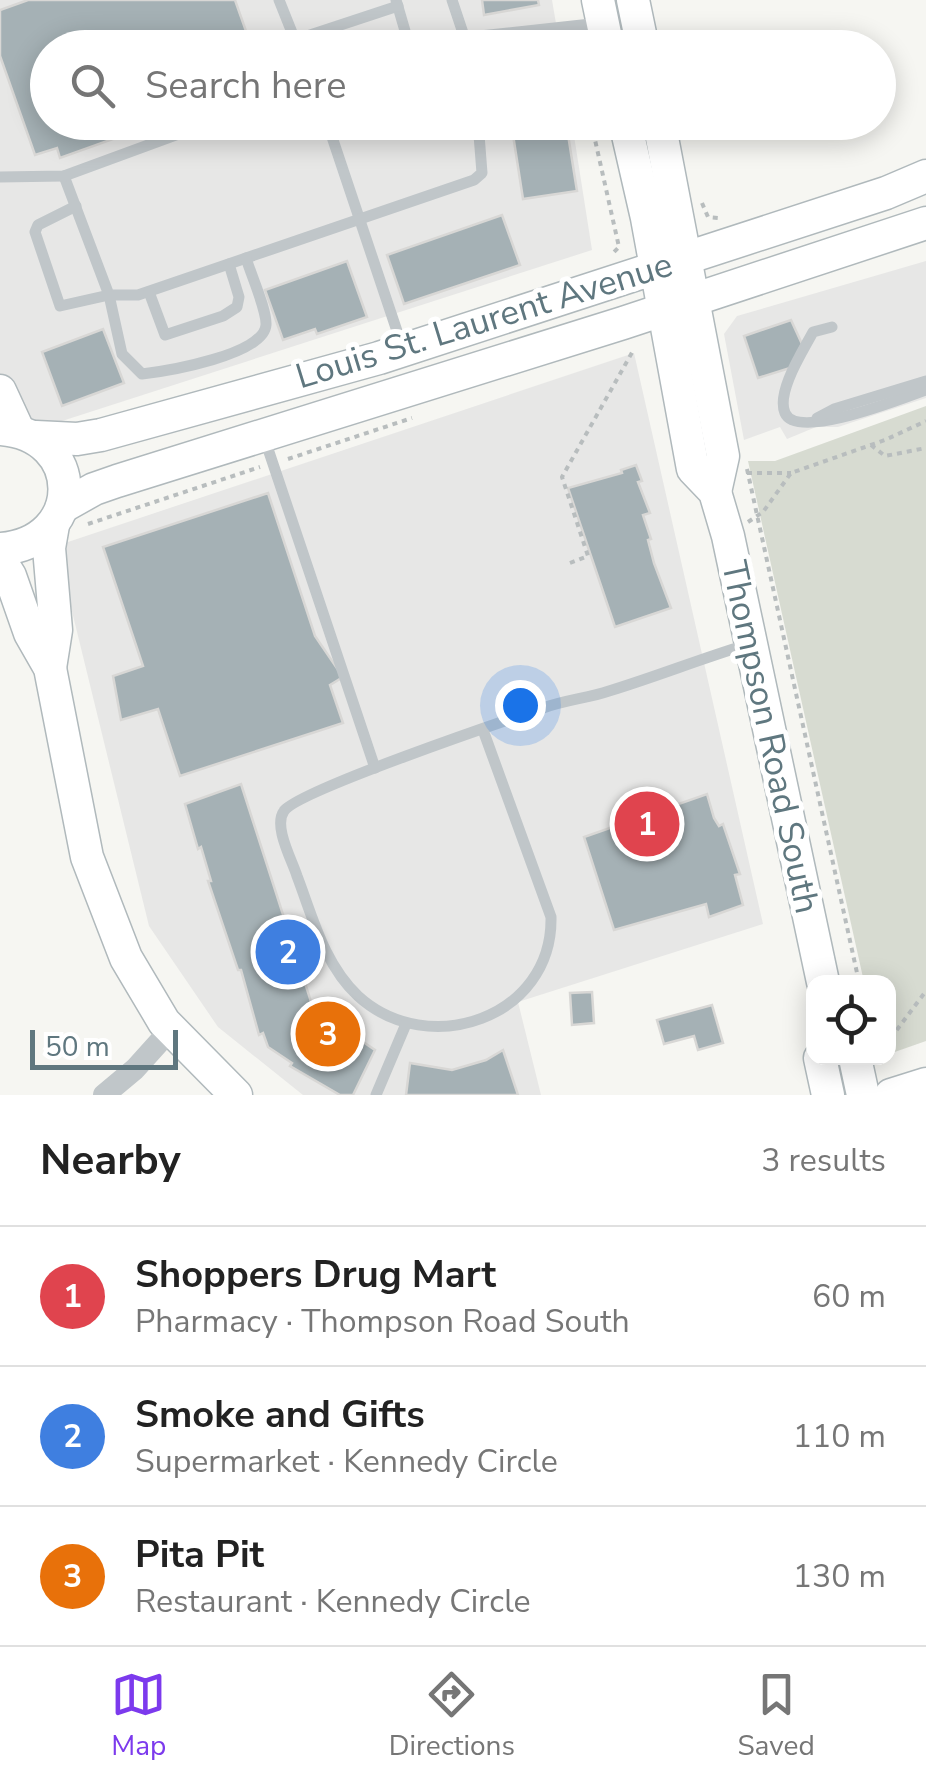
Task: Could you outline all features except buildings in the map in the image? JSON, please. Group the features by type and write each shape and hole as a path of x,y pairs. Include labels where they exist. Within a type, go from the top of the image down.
{"main road":[{"path":"633,0 639,30"},
{"name":"Thompson Road South","path":"629,140 655,267 679,304 723,456 728,536 821,975"},
{"name":"Thompson Road South","path":"663,140 686,257 679,304"},
{"name":"Louis St. Laurent Avenue","path":"18,432 77,440 101,435 404,350 926,176"},
{"name":"Louis St. Laurent Avenue","path":"0,549 20,547 39,539 106,485 268,450 679,304 926,223"},
{"path":"0,392 18,432 52,450 65,488 68,519 49,548 56,630 50,668"},
{"path":"0,560 10,576 30,633 50,668 87,857 126,958 172,1029 236,1095"},
{"path":"822,1065 828,1095"},
{"path":"857,1065 863,1095"},
{"path":"891,1095 926,1084"}],"street":[{"path":"104,1095 172,1029"}],"lane":[{"path":"279,0 291,30"},
{"path":"452,0 462,30"},
{"path":"331,30 397,3 407,30"},
{"path":"560,30 603,24"},
{"path":"0,177 64,176 162,140"},
{"path":"333,140 404,350"},
{"path":"76,206 38,225 35,232 60,306 149,292 474,180 482,173 479,140"},
{"path":"64,176 108,296 122,354 142,374 180,368 248,348 262,337 267,324 246,258"},
{"path":"149,292 165,335 208,321 237,307 239,297 229,264"},
{"path":"832,327 813,332 789,377 783,408 787,417 796,423 835,420 926,390"},
{"path":"808,422 834,409 926,381"},
{"path":"268,450 375,768"},
{"path":"484,730 551,917 548,944 539,971 526,990 495,1014 434,1027 406,1024 373,1008 335,969 324,949 282,831 285,808 304,796 375,768 546,706 608,691 750,644"},
{"path":"376,1095 406,1024"}],"path":[{"path":"595,140 619,247 604,263"},
{"path":"570,563 588,556 562,477 636,347 628,342"},
{"path":"68,519 268,450 324,449 413,418"},
{"path":"726,481 748,473 791,473 926,421"},
{"path":"871,445 885,456 926,448"},
{"path":"746,458 857,975"},
{"path":"728,536 756,516 791,473"},
{"path":"896,1031 926,991"}],"shaded area":[{"path":"0,0 552,0 557,30 30,30 30,140 575,140 592,250 0,441"},
{"path":"926,261 926,398 838,427 816,427 787,439 780,427 744,440 724,334 737,316"},
{"path":"634,353 763,924 518,1002 541,1095 303,1095 218,1027 149,926 56,546"},
{"path":"926,406 926,1041 896,1052 896,975 862,975 748,461 775,461"}],"place":[{"name":"Shoppers Drug Mart","path":"647,824"},
{"name":"Smoke and Gifts","path":"288,952"},
{"name":"Pita Pit","path":"328,1034"}]}
